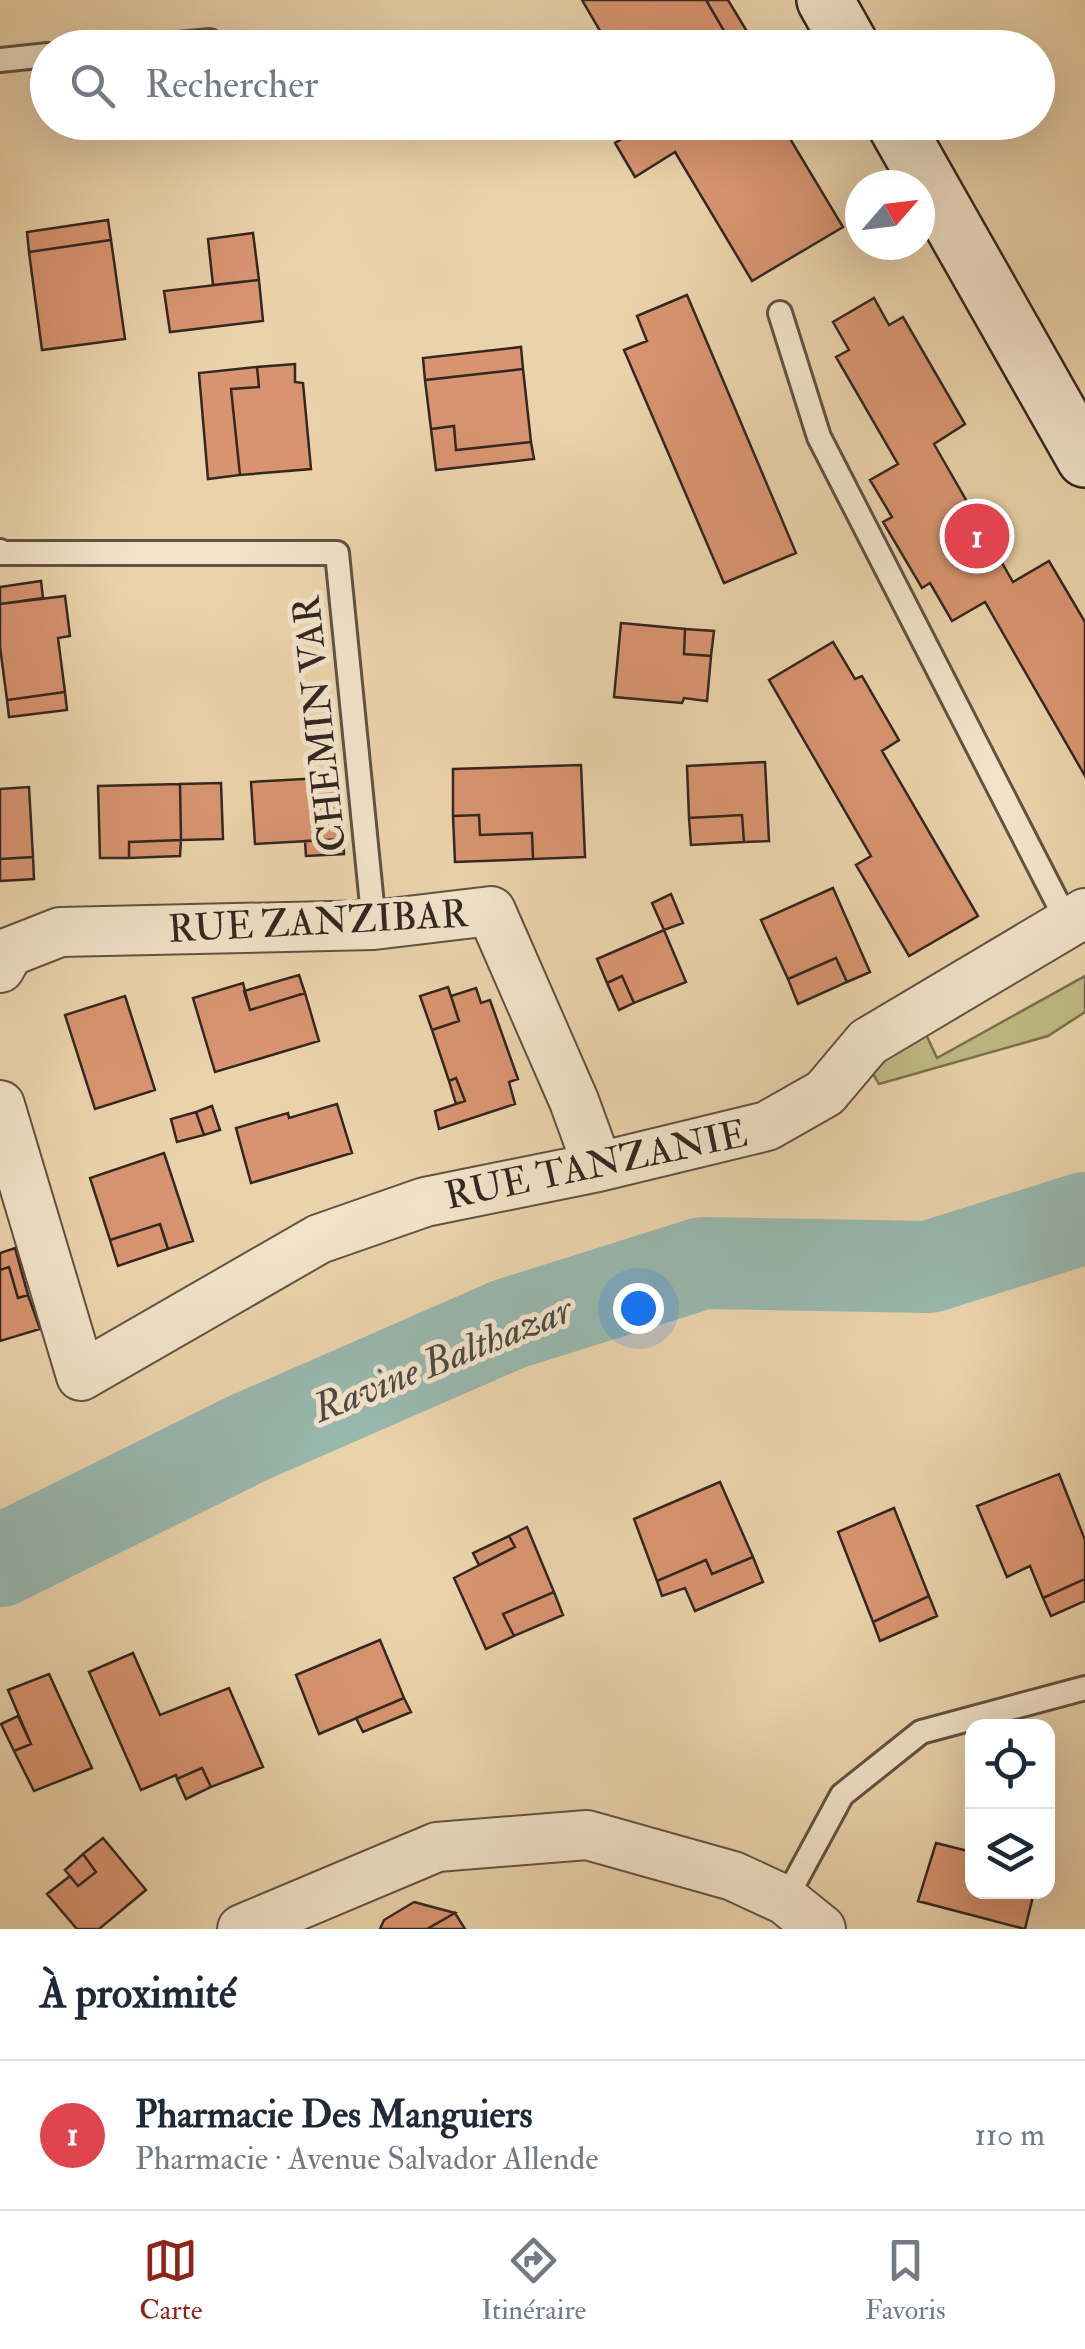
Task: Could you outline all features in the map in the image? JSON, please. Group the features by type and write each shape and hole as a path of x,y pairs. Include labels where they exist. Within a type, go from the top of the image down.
{"main road":[{"path":"826,0 842,30"},
{"path":"904,140 1084,456"}],"street":[{"name":"RUE ZANZIBAR","path":"0,968 9,952 60,932 374,925 491,911 574,1101 598,1167"},
{"name":"RUE TANZANIE","path":"0,1105 81,1376 320,1239 426,1202 598,1167 767,1126 825,1093 868,1042 1076,918"},
{"path":"242,1929 437,1847 587,1835 733,1876 803,1914"}],"lane":[{"path":"0,60 30,58"},
{"path":"780,313 819,437 1076,918"},
{"name":"CHEMIN VAR","path":"0,551 337,553 374,925"},
{"path":"803,1914 842,1795 920,1732 1085,1688"}],"shaded area":[{"path":"1085,976 1085,1012 1048,1036 879,1084 866,1062 923,1028 937,1058"}],"building":[{"path":"582,0 706,0 724,30 600,30"},
{"path":"706,0 728,0 746,30 724,30"},
{"path":"791,140 843,227 752,281 675,152 635,177 615,143"},
{"path":"108,220 111,240 29,252 27,232"},
{"path":"253,233 259,280 213,285 208,239"},
{"path":"111,240 125,339 42,350 29,252"},
{"path":"259,280 263,321 170,332 164,291"},
{"path":"687,295 796,553 724,583 624,350 647,341 637,316"},
{"path":"874,298 889,325 903,317 965,424 934,444 1013,582 1049,561 1085,622 1085,776 985,602 952,621 930,583 922,588 883,522 892,517 870,480 898,464 836,357 849,350 833,322"},
{"path":"521,347 523,369 425,380 423,358"},
{"path":"295,364 295,382 303,383 311,469 240,475 231,389 259,387 257,367"},
{"path":"257,367 259,387 231,389 240,475 208,479 199,373"},
{"path":"523,369 531,442 456,450 454,426 431,429 425,380"},
{"path":"454,426 456,450 531,442 534,459 436,470 431,429"},
{"path":"41,581 43,598 0,604 0,587"},
{"path":"65,596 70,636 58,638 65,692 7,700 0,647 0,604"},
{"path":"621,623 685,629 684,654 711,656 707,701 684,698 682,703 614,697"},
{"path":"685,629 714,631 711,656 684,654"},
{"path":"833,642 855,679 862,676 899,740 882,751 978,916 909,956 856,865 871,856 769,680"},
{"path":"65,692 67,710 9,717 7,700"},
{"path":"765,762 769,841 744,842 742,815 689,818 687,766"},
{"path":"581,765 585,857 533,859 532,833 480,835 479,815 453,816 453,769"},
{"path":"339,777 343,839 255,844 251,782"},
{"path":"221,783 223,839 181,840 180,784"},
{"path":"180,784 181,840 129,842 129,858 100,858 98,786"},
{"path":"29,787 33,857 0,859 0,789"},
{"path":"479,815 480,835 532,833 533,859 455,862 453,816"},
{"path":"742,815 744,842 691,845 689,818"},
{"path":"343,839 344,854 306,856 305,841"},
{"path":"181,840 180,856 129,858 129,842"},
{"path":"33,857 34,879 0,881 0,859"},
{"path":"833,888 870,972 847,982 836,958 788,979 761,920"},
{"path":"671,894 683,923 664,930 652,903"},
{"path":"664,930 686,982 634,1003 622,976 607,983 597,959"},
{"path":"836,958 847,982 798,1004 788,979"},
{"path":"299,975 305,993 250,1010 244,991"},
{"path":"622,976 634,1003 619,1010 607,983"},
{"path":"243,983 250,1010 305,993 319,1041 215,1072 193,998"},
{"path":"448,987 459,1021 432,1030 420,996"},
{"path":"476,988 481,1003 490,1000 518,1079 509,1082 515,1104 439,1129 435,1111 465,1101 456,1078 449,1081 432,1030 459,1021 451,996"},
{"path":"125,996 155,1090 95,1109 65,1015"},
{"path":"456,1078 465,1101 456,1104 449,1081"},
{"path":"337,1104 352,1153 251,1183 236,1128"},
{"path":"212,1106 220,1130 204,1135 196,1112"},
{"path":"196,1112 204,1135 177,1142 171,1119"},
{"path":"164,1153 193,1241 168,1249 160,1224 110,1240 90,1178"},
{"path":"160,1224 168,1249 118,1266 110,1240"},
{"path":"15,1248 28,1295 18,1298 9,1267 0,1270 0,1253"},
{"path":"9,1267 18,1298 28,1295 40,1329 0,1341 0,1270"},
{"path":"1059,1474 1085,1540 1085,1579 1043,1598 1030,1566 1007,1577 977,1506"},
{"path":"720,1482 753,1557 712,1574 706,1560 657,1581 634,1519"},
{"path":"894,1508 929,1596 873,1622 838,1532"},
{"path":"527,1527 554,1592 503,1614 514,1636 486,1649 454,1578 515,1547 509,1536"},
{"path":"509,1536 515,1547 479,1565 473,1553"},
{"path":"753,1557 763,1582 695,1611 685,1588 662,1596 657,1581 706,1560 712,1574"},
{"path":"1085,1579 1085,1601 1051,1616 1043,1598"},
{"path":"554,1592 563,1615 514,1636 503,1614"},
{"path":"929,1596 937,1616 880,1641 873,1622"},
{"path":"380,1640 404,1698 319,1734 296,1675"},
{"path":"133,1653 160,1715 229,1688 263,1767 211,1787 202,1768 141,1790 89,1672"},
{"path":"49,1674 92,1768 34,1791 14,1751 31,1744 8,1690"},
{"path":"404,1698 411,1712 363,1732 356,1718"},
{"path":"18,1716 31,1744 14,1751 1,1724"},
{"path":"202,1768 211,1787 186,1799 177,1779"},
{"path":"103,1838 146,1890 99,1929 77,1929 47,1894 70,1876 78,1886 96,1872 83,1854"},
{"path":"936,1843 965,1850 965,1899 1032,1899 1025,1929 918,1901"},
{"path":"83,1854 96,1872 78,1886 65,1870"},
{"path":"414,1902 455,1913 427,1929 380,1929 384,1920"},
{"path":"455,1913 465,1929 427,1929"}],"waterway":[{"name":"Ravine Balthazar","path":"0,1561 248,1438 509,1324 703,1263 929,1267 1085,1218"}],"place":[{"name":"Pharmacie Des Manguiers","path":"977,536"}]}
